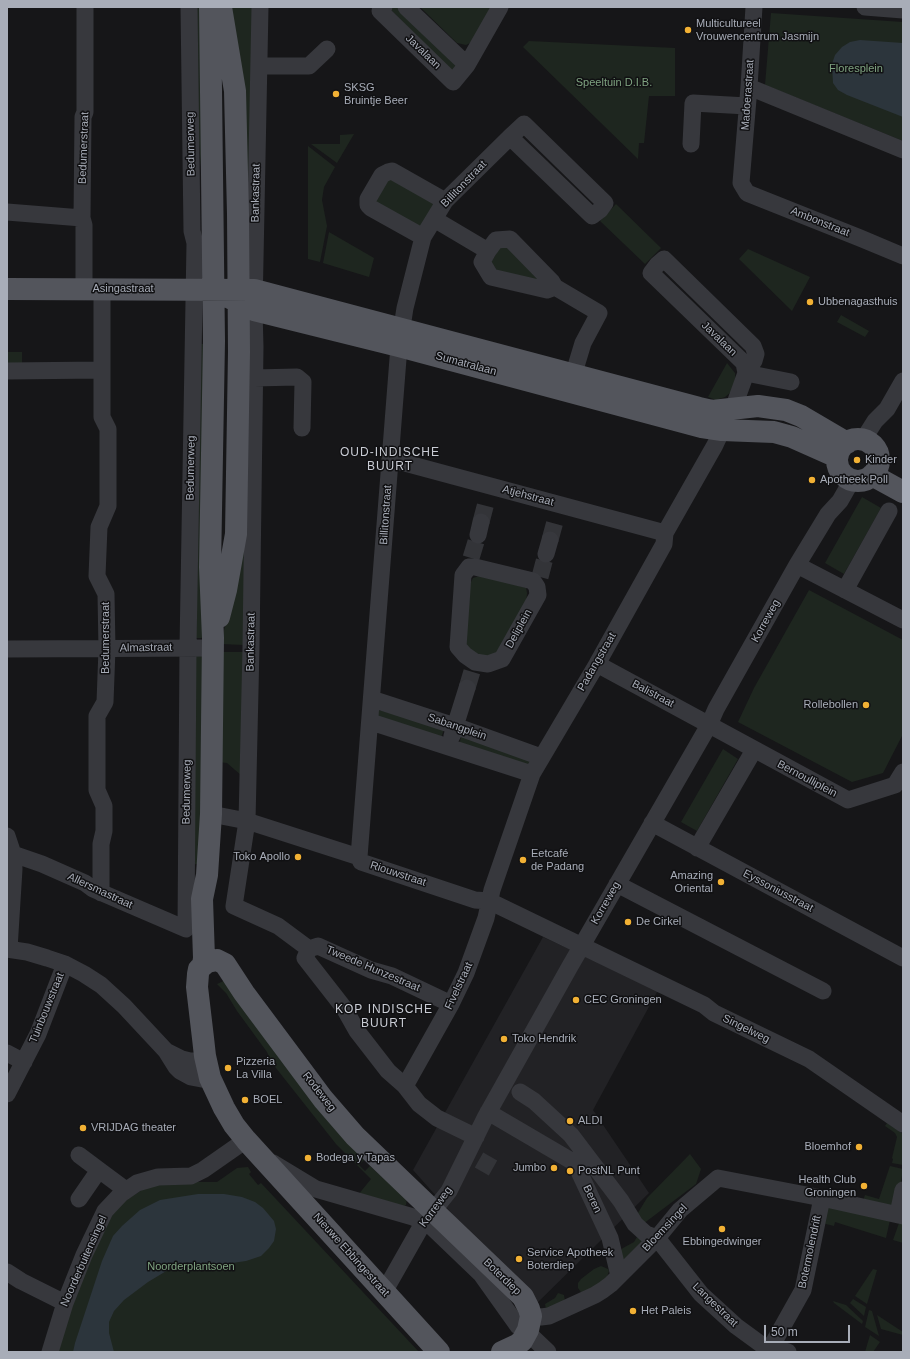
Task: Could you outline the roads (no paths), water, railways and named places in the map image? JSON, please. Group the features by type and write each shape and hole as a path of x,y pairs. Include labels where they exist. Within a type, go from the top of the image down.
{"main road":[{"name":"Bedumerweg","path":"210,7 204,290 214,341 210,567 213,643 210,814 207,875 202,898 204,958 211,963"},
{"name":"Bedumerweg","path":"213,643 226,590 236,534 238,444 246,298 235,91 221,7"},
{"name":"Asingastraat","path":"7,289 204,290"},
{"name":"Sumatralaan","path":"204,290 246,298 570,383 701,427 722,430 774,432 858,460"},
{"name":"Sumatralaan","path":"570,383 712,410 758,406 786,410 801,416 858,460"},
{"path":"858,460 903,475"},
{"path":"858,460 903,492"},
{"name":"Nieuwe Ebbingestraat","path":"211,963 198,974 197,987 209,1071 224,1108 234,1125 246,1140 439,1352"},
{"name":"Rodeweg","path":"211,963 229,968 244,994 334,1112 429,1216"},
{"name":"Boterdiep","path":"429,1216 523,1297 527,1303 520,1340"}],"street":[{"name":"Bedumerstraat","path":"85,7 85,112 83,117 82,218 93,289 102,370 102,417 108,429 108,506 99,527 97,576 106,594 107,649 105,702 97,716 97,790 104,806 104,831 101,844 101,893"},
{"name":"Bedumerweg","path":"186,929 188,647 204,290 192,232 189,7"},
{"name":"Bankastraat","path":"260,7 259,66 246,298 254,378 247,821 234,906 278,926 309,949"},
{"name":"Javalaan","path":"384,7 380,12 453,82 467,65 500,7"},
{"name":"Javalaan","path":"406,7 467,65"},
{"name":"Madoerastraat","path":"741,183 748,106 754,7"},
{"path":"865,7 896,8"},
{"path":"259,66 309,66 327,49"},
{"path":"749,87 903,150"},
{"path":"691,144 692,103 748,106"},
{"path":"524,124 605,203 600,210 592,216 510,137 524,124"},
{"name":"Billitonstraat","path":"359,857 390,460 401,338 406,308 423,237 445,201 510,137"},
{"path":"423,237 368,205 368,199 382,175 392,171 445,201"},
{"name":"Ambonstraat","path":"741,183 747,193 903,256"},
{"path":"7,212 82,218"},
{"path":"434,219 488,251"},
{"path":"555,287 546,290 492,277 482,262 496,240 510,239 552,282 555,287 599,313 582,343 570,383"},
{"name":"Javalaan","path":"664,259 753,346 756,354 754,361 745,368 651,273 664,259"},
{"path":"733,409 745,368 792,382"},
{"path":"7,372 102,370"},
{"path":"254,378 296,377 303,382 302,428"},
{"name":"Korreweg","path":"384,1292 429,1216 474,1157 476,1137 496,1117 582,946 709,725 716,709 797,565 828,514 840,501 875,421 887,409 903,381"},
{"name":"Padangstraat","path":"490,901 532,774 597,664 664,544 665,532 715,446 722,430"},
{"name":"Atjehstraat","path":"390,460 488,492 558,511 665,532"},
{"path":"845,590 889,512"},
{"name":"Deliplein","path":"470,563 475,567 539,582 538,595 502,659 488,664 474,665 464,656 458,647 463,575 470,563"},
{"path":"797,565 903,620"},
{"name":"Almastraat","path":"7,649 188,647 213,643"},
{"name":"Balistraat","path":"597,664 709,725"},
{"path":"448,747 467,688"},
{"name":"Sabangplein","path":"372,699 455,726 541,757"},
{"name":"Sabangplein","path":"370,722 532,774"},
{"name":"Bernoulliplein","path":"709,725 848,800 895,786 903,772"},
{"path":"697,848 754,750"},
{"name":"Riouwstraat","path":"210,814 247,821 359,857 361,862 475,900 490,901 582,946"},
{"name":"Eyssoniusstraat","path":"652,823 903,958"},
{"path":"7,836 13,854 14,868 8,949 27,952 65,964 84,974 107,990 166,1051 209,1071"},
{"name":"Allersmastraat","path":"13,854 42,864 85,883 101,893 186,929"},
{"path":"617,884 824,991"},
{"name":"Fivelstraat","path":"405,1086 451,1004 466,973 486,918 490,901"},
{"name":"Tweede Hunzestraat","path":"309,949 318,946 371,970 392,976 451,1004"},
{"name":"Singelweg","path":"582,946 704,1005 714,1013 809,1059 903,1124"},
{"path":"309,949 305,958 344,1008 357,1031 388,1071 405,1086 419,1104 437,1118 476,1137"},
{"name":"Tuinbouwstraat","path":"7,1094 38,1034 65,964"},
{"path":"7,1054 24,1062"},
{"path":"520,1092 534,1101 576,1136 635,1224 646,1234 657,1238"},
{"name":"Beren","path":"496,1117 575,1163 610,1238 619,1276"},
{"path":"564,1156 576,1136"},
{"name":"Noorderbuitensingel","path":"50,1352 65,1303 84,1255 105,1212 121,1194 137,1183 158,1177 191,1176 203,1170 246,1140"},
{"path":"79,1155 126,1190"},
{"name":"Nieuwe Ebbingestraat","path":"262,1157 316,1189 410,1216 429,1216"},
{"path":"79,1199 99,1170"},
{"name":"Bloemsingel","path":"520,1340 545,1317 595,1295 611,1284 657,1238 680,1210 718,1178 900,1215"},
{"path":"900,1215 903,1190"},
{"name":"Botermolendrift","path":"762,1348 803,1290 822,1198"},
{"name":"Langestraat","path":"657,1238 701,1294 736,1326 762,1348 788,1352"},
{"path":"7,1272 20,1281 65,1303"},
{"name":"Boterdiep","path":"520,1340 548,1352"}],"tunnel":[{"path":"481,522 487,499"},
{"path":"550,540 556,518"},
{"path":"471,558 478,535"},
{"path":"540,577 546,554"},
{"path":"467,688 473,668"},
{"path":"479,1160 493,1168"}],"place":[{"name":"Multicultureel Vrouwencentrum Jasmijn","path":"688,30"},
{"name":"SKSG Bruintje Beer","path":"336,94"},
{"name":"Ubbenagasthuis","path":"810,302"},
{"name":"Kinder","path":"857,460"},
{"name":"Apotheek Poll","path":"812,480"},
{"name":"Rollebollen","path":"866,705"},
{"name":"Toko Apollo","path":"298,857"},
{"name":"Eetcafé de Padang","path":"523,860"},
{"name":"Amazing Oriental","path":"721,882"},
{"name":"De Cirkel","path":"628,922"},
{"name":"CEC Groningen","path":"576,1000"},
{"name":"Toko Hendrik","path":"504,1039"},
{"name":"Pizzeria La Villa","path":"228,1068"},
{"name":"BOEL","path":"245,1100"},
{"name":"ALDI","path":"570,1121"},
{"name":"VRIJDAG theater","path":"83,1128"},
{"name":"Bloemhof","path":"859,1147"},
{"name":"Bodega y Tapas","path":"308,1158"},
{"name":"Jumbo","path":"554,1168"},
{"name":"PostNL Punt","path":"570,1171"},
{"name":"Health Club Groningen","path":"864,1186"},
{"name":"Ebbingedwinger","path":"722,1229"},
{"name":"Service Apotheek Boterdiep","path":"519,1259"},
{"name":"Het Paleis","path":"633,1311"}],"district":[{"name":"OUD-INDISCHE BUURT","path":"390,460"},
{"name":"KOP INDISCHE BUURT","path":"384,1017"}],"park label":[{"name":"Floresplein","path":"856,69"},
{"name":"Speeltuin D.I.B.","path":"614,83"},
{"name":"Noorderplantsoen","path":"191,1267"}]}
